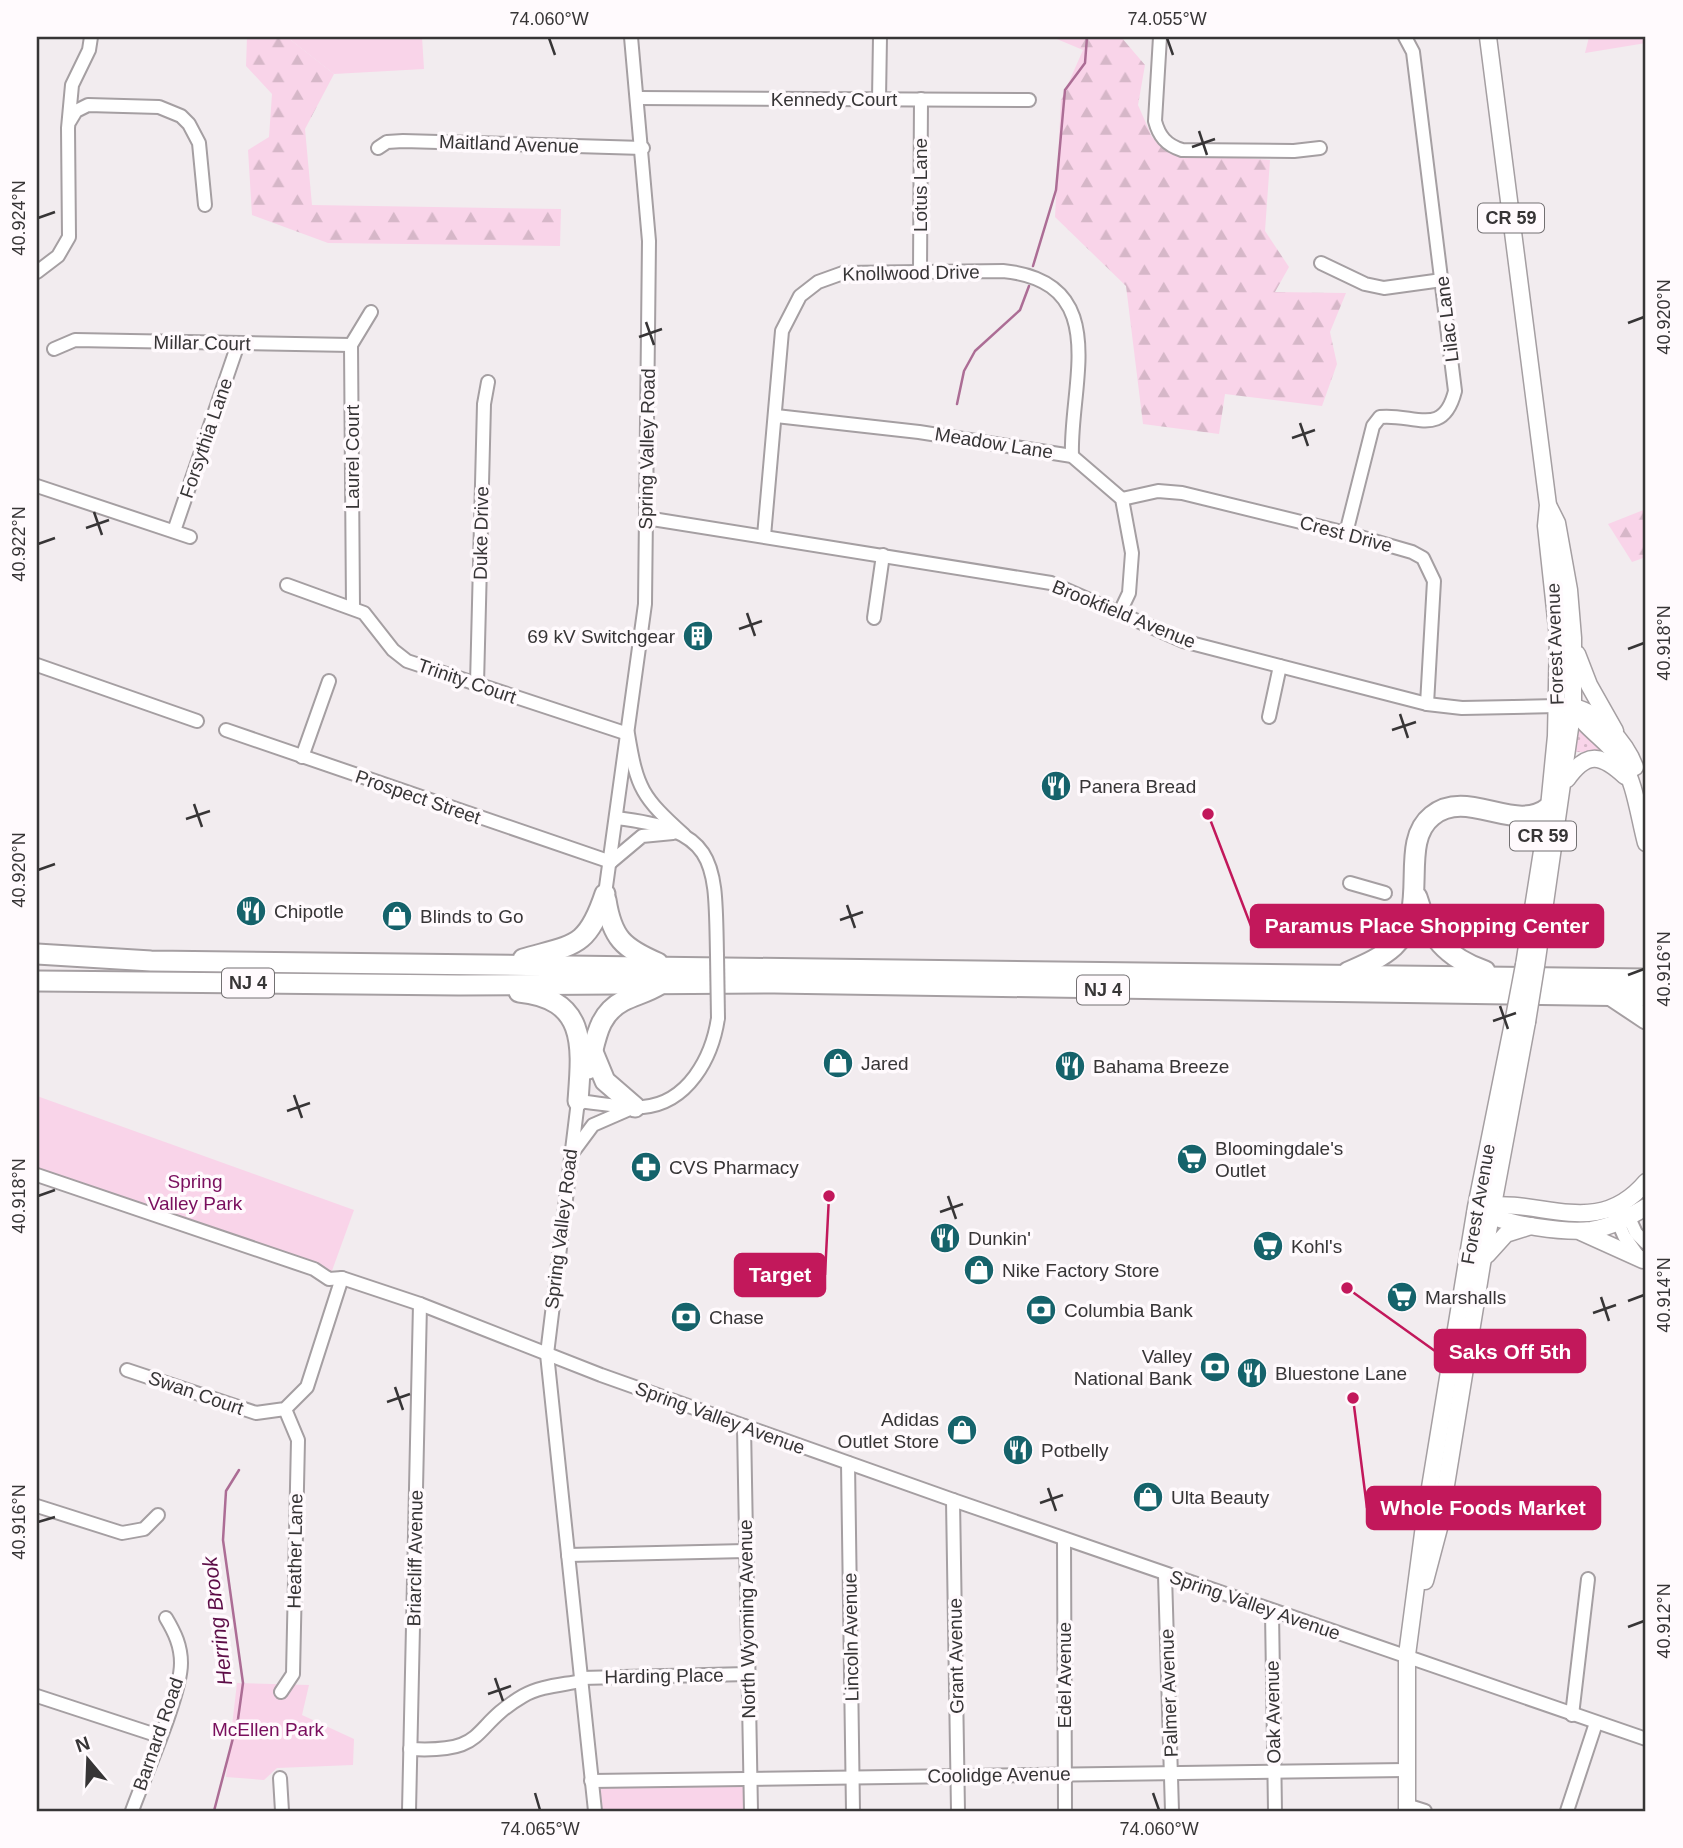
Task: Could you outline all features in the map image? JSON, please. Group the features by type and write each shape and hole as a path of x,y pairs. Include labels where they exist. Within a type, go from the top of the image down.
{"highway":[{"path":"1344,974 1373,961 1396,944 1411,918 1416,894 1419,838 1432,816 1454,806 1464,806 1527,817 1540,814 1549,807"},
{"path":"1527,817 1542,844"},
{"path":"501,965 583,939 593,928 605,894"},
{"path":"578,1101 599,1027 611,1010 664,974 616,936 609,918 605,894"},
{"path":"1416,894 1427,928 1449,954 1468,965 1499,976"},
{"path":"37,954 70,958"},
{"name":"NJ 4","path":"37,962 70,958 501,965 664,974 1606,987 1646,979"},
{"path":"1646,967 1606,987 1646,1019"},
{"name":"NJ 4","path":"37,981 459,985 664,974 1344,974 1499,976 1606,987 1646,996"},
{"path":"459,985 527,992 550,1000 569,1014 579,1035 582,1052 578,1101"},
{"path":"593,1052 605,1081 635,1107"}],"main road":[{"name":"Forest Avenue","path":"1407,1655 1439,1528 1482,1264 1503,1164 1520,1022 1564,784 1565,707 1546,526 1548,505 1488,37"},
{"name":"Forest Avenue","path":"1530,965 1542,844 1565,707 1573,638 1557,523 1548,505"},
{"path":"1573,638 1589,685 1624,745"},
{"name":"Forest Avenue","path":"1565,707 1584,708 1624,745 1646,802"},
{"name":"Forest Avenue","path":"1565,707 1633,769 1646,843"},
{"path":"1564,784 1577,764 1592,759 1633,769"},
{"name":"Forest Avenue","path":"1407,1655 1425,1517 1476,1207 1520,1022"},
{"path":"1503,1164 1509,1188 1536,1218"},
{"path":"1576,1229 1590,1230 1620,1213 1646,1182"},
{"path":"1476,1207 1536,1218 1576,1229 1644,1261"},
{"path":"1482,1264 1495,1243 1536,1218 1620,1213 1646,1207"},
{"name":"CR 59","path":"1406,1808 1407,1655"}],"street":[{"path":"37,272 58,256 69,237 68,125 72,85 89,50 91,37"},
{"name":"Spring Valley Road","path":"605,894 644,616 649,241 643,148 631,37"},
{"path":"879,99 880,37"},
{"path":"1160,37 1155,121 1157,130 1167,143 1182,150 1320,148"},
{"name":"Lilac Lane","path":"1346,533 1373,426 1380,417 1391,416 1414,421 1436,419 1452,403 1455,391 1413,52 1405,37"},
{"name":"Kennedy Court","path":"638,99 1029,100"},
{"name":"Lotus Lane","path":"920,272 921,99"},
{"path":"68,125 76,111 88,105 159,107 181,116 199,142 205,205"},
{"name":"Maitland Avenue","path":"378,148 387,142 403,141 643,148"},
{"path":"1321,263 1365,284 1384,288 1442,281"},
{"name":"Knollwood Drive","path":"764,536 782,331 800,296 818,282 843,273 1016,272 1040,280 1061,297 1076,321 1081,349 1071,434 1072,456"},
{"path":"351,345 371,312"},
{"name":"Millar Court","path":"54,349 75,340 351,345"},
{"name":"Forsythia Lane","path":"174,531 238,344"},
{"name":"Laurel Court","path":"351,345 353,607"},
{"name":"Duke Drive","path":"477,684 484,404 488,382"},
{"name":"Meadow Lane","path":"776,416 919,432 1072,456 1122,499"},
{"path":"37,486 190,537"},
{"name":"Crest Drive","path":"1122,499 1158,491 1182,493 1346,533 1412,552 1423,558 1433,572 1427,704"},
{"path":"1120,612 1129,593 1132,553 1122,499"},
{"name":"Brookfield Avenue","path":"646,518 1051,583 1183,641 1427,704 1462,708 1565,707"},
{"path":"873,618 883,555"},
{"name":"Trinity Court","path":"287,585 353,607 371,619 399,655 628,734"},
{"path":"37,665 197,721"},
{"path":"1269,717 1280,666"},
{"path":"302,757 329,681"},
{"name":"Prospect Street","path":"226,730 611,862"},
{"path":"578,1101 635,1107 659,1104 684,1089 705,1061 718,1018 718,955 710,869 698,845 684,835 642,792 636,779 628,734"},
{"path":"616,818 651,822 684,835"},
{"path":"611,862 642,836 656,833 684,835"},
{"path":"1350,883 1385,893"},
{"name":"Spring Valley Road","path":"578,1101 547,1354 594,1811"},
{"path":"569,1158 593,1125 635,1107"},
{"name":"Spring Valley Avenue","path":"37,1175 314,1269 329,1279 342,1278 420,1304 547,1354 848,1463 1646,1740"},
{"path":"1620,1213 1646,1243"},
{"path":"1620,1213 1644,1261"},
{"path":"285,1409 307,1387 342,1278"},
{"name":"Briarcliff Avenue","path":"409,1811 420,1304"},
{"name":"Swan Court","path":"127,1370 256,1413 285,1409"},
{"name":"Heather Lane","path":"281,1692 293,1674 298,1440 285,1409"},
{"name":"North Wyoming Avenue","path":"744,1426 751,1811"},
{"name":"Lincoln Avenue","path":"848,1463 853,1811"},
{"name":"Grant Avenue","path":"953,1500 958,1811"},
{"path":"37,1506 122,1533 144,1529 158,1515"},
{"name":"Edel Avenue","path":"1064,1539 1065,1811"},
{"path":"568,1555 746,1551"},
{"name":"Palmer Avenue","path":"1165,1575 1172,1811"},
{"path":"1572,1715 1588,1579"},
{"name":"Oak Avenue","path":"1272,1612 1275,1811"},
{"name":"Barnard Road","path":"132,1811 181,1666 176,1634 166,1618"},
{"name":"Harding Place","path":"410,1749 442,1751 465,1745 520,1698 535,1690 581,1680 748,1674"},
{"path":"37,1696 159,1736"},
{"path":"1567,1811 1596,1723"},
{"name":"Coolidge Avenue","path":"591,1781 1406,1770"},
{"path":"280,1778 282,1811"},
{"path":"1406,1808 1425,1811"}],"green space":[{"path":"247,37 287,37 334,74 305,129 312,205 561,209 560,246 328,243 252,215 248,150 269,137 272,94 246,66"},
{"path":"287,37 422,37 424,69 334,74"},
{"path":"1052,37 1121,37 1145,65 1138,105 1152,137 1168,152 1270,160 1265,231 1289,267 1275,292 1346,293 1330,332 1337,364 1322,406 1225,394 1219,434 1143,424 1126,286 1055,217 1061,100 1083,50"},
{"path":"1589,37 1646,37 1646,43 1585,53"},
{"path":"1646,509 1646,557 1632,562 1608,524"},
{"path":"1578,727 1605,749 1603,752 1576,752"},
{"name":"Spring Valley Park","path":"37,1096 354,1210 329,1279 37,1174"},
{"name":"McEllen Park","path":"237,1683 309,1685 302,1715 354,1739 353,1765 277,1768 264,1780 226,1777"},
{"path":"749,1779 751,1811 595,1811 591,1781"}],"waterway":[{"name":"Herring Brook","path":"1033,266 1056,190 1065,90 1085,63 1087,37"},
{"name":"Herring Brook","path":"957,404 964,371 975,351 1020,310 1029,286"},
{"name":"Herring Brook","path":"214,1811 238,1719 243,1683 223,1540 226,1491 239,1470"}],"place":[{"name":"69 kV Switchgear","path":"698,636"},
{"name":"Panera Bread","path":"1056,786"},
{"name":"Paramus Place Shopping Center","path":"1208,814"},
{"name":"Chipotle","path":"251,911"},
{"name":"Blinds to Go","path":"397,916"},
{"name":"Jared","path":"838,1063"},
{"name":"Bahama Breeze","path":"1070,1066"},
{"name":"Bloomingdale's Outlet","path":"1192,1159"},
{"name":"CVS Pharmacy","path":"646,1167"},
{"name":"Target","path":"829,1196"},
{"name":"Dunkin'","path":"945,1238"},
{"name":"Kohl's","path":"1268,1246"},
{"name":"Nike Factory Store","path":"979,1270"},
{"name":"Saks Off 5th","path":"1347,1288"},
{"name":"Marshalls","path":"1402,1297"},
{"name":"Columbia Bank","path":"1041,1310"},
{"name":"Chase","path":"686,1317"},
{"name":"Valley National Bank","path":"1215,1367"},
{"name":"Bluestone Lane","path":"1252,1373"},
{"name":"Whole Foods Market","path":"1353,1398"},
{"name":"Adidas Outlet Store","path":"962,1430"},
{"name":"Potbelly","path":"1018,1450"},
{"name":"Ulta Beauty","path":"1148,1497"}]}
